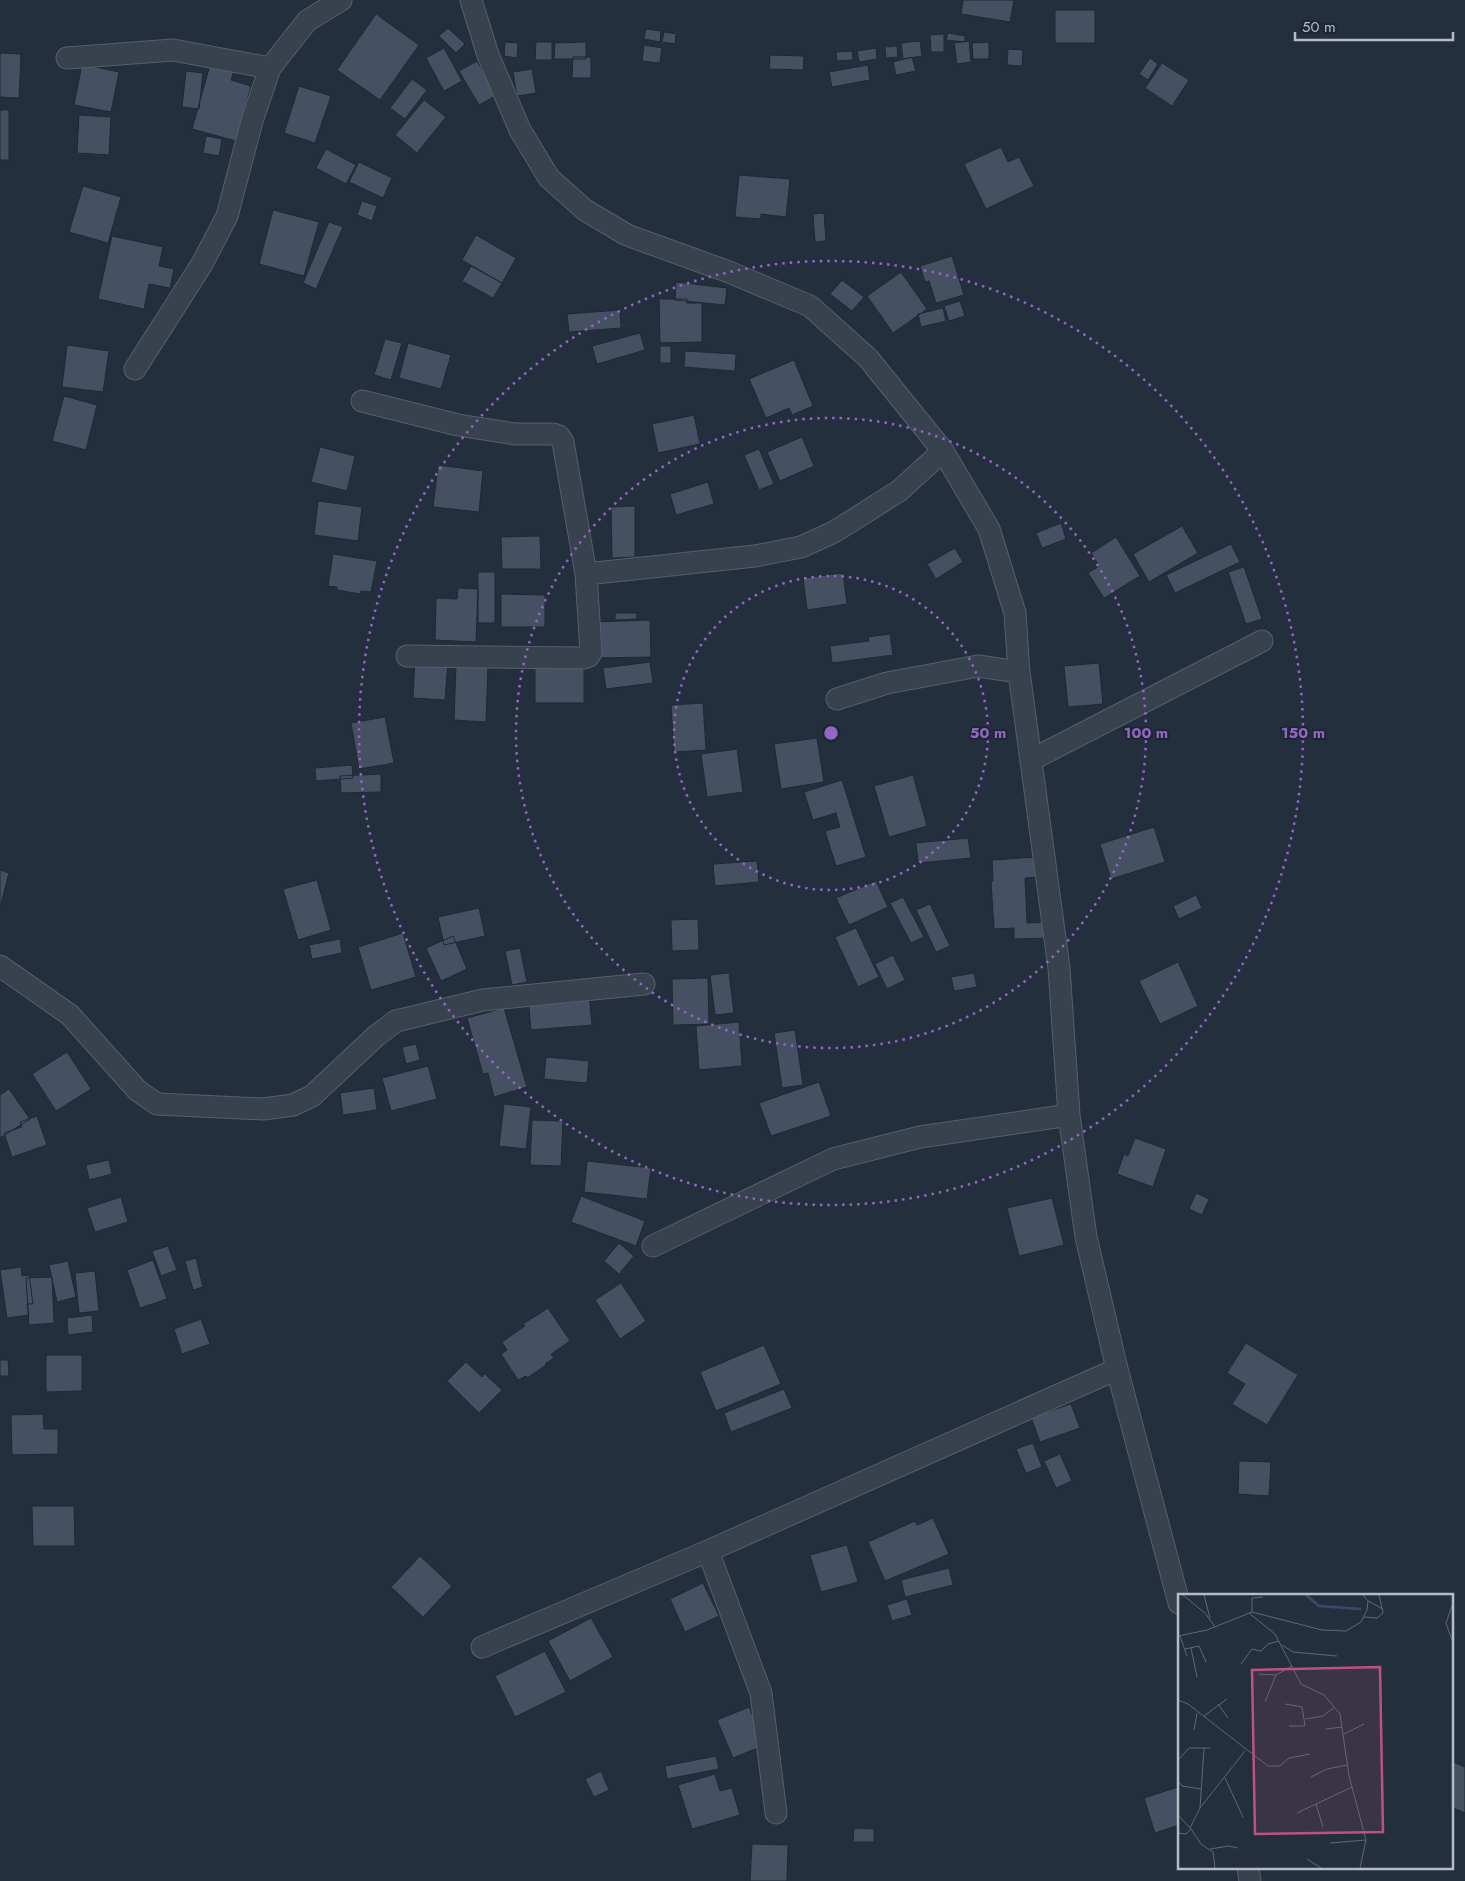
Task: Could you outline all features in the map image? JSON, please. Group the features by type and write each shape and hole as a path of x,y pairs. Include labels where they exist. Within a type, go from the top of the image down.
{"street":[{"path":"135,369 202,264 227,216 252,121 270,68 308,21 342,0"},
{"path":"471,0 488,55 520,130 549,178 585,210 627,235 729,272 810,306 868,358 943,451 989,529 1015,613 1019,672 1059,968 1069,1115 1086,1237 1117,1370 1178,1599"},
{"path":"67,58 173,50 270,68"},
{"path":"362,401 458,426 515,434 553,434 559,436 563,442 586,574 591,652 589,656 584,658 407,656"},
{"path":"586,574 755,556 801,547 834,532 899,491 943,451"},
{"path":"1031,760 1262,641"},
{"path":"837,699 888,683 978,666 1019,672"},
{"path":"0,966 70,1015 138,1092 158,1104 263,1109 293,1105 312,1096 376,1036 396,1021 483,1000 644,984"},
{"path":"653,1246 834,1159 920,1137 1069,1115"},
{"path":"482,1647 708,1552 1117,1370"},
{"path":"708,1552 761,1694 776,1813"},
{"path":"1248,1868 1250,1881"}],"building":[{"path":"963,0 1014,0 1010,22 961,14"},
{"path":"1055,10 1095,10 1095,43 1055,43"},
{"path":"376,14 419,45 380,100 337,70"},
{"path":"448,28 465,44 456,53 439,36"},
{"path":"646,29 661,31 660,42 644,39"},
{"path":"664,32 676,34 675,44 662,42"},
{"path":"948,33 965,36 965,42 946,40"},
{"path":"944,34 944,52 931,52 930,35"},
{"path":"920,41 922,56 903,59 901,43"},
{"path":"969,41 971,62 957,64 954,43"},
{"path":"505,42 518,43 517,58 504,56"},
{"path":"536,42 552,42 552,60 535,60"},
{"path":"586,42 586,59 554,59 555,43"},
{"path":"989,42 989,59 973,59 972,43"},
{"path":"644,45 662,48 660,63 642,61"},
{"path":"897,46 898,57 886,58 885,47"},
{"path":"444,48 462,81 444,91 426,58"},
{"path":"876,48 877,59 859,62 857,51"},
{"path":"1008,49 1023,50 1022,66 1007,65"},
{"path":"852,51 853,60 837,61 836,52"},
{"path":"0,53 21,54 19,98 0,97"},
{"path":"770,55 804,56 803,70 769,69"},
{"path":"573,57 591,57 591,78 572,78"},
{"path":"912,57 916,71 896,75 893,62"},
{"path":"212,58 236,65 231,80 251,86 236,141 192,129"},
{"path":"1150,58 1158,64 1148,80 1139,74"},
{"path":"477,61 497,95 479,105 459,71"},
{"path":"1162,63 1189,80 1172,106 1145,88"},
{"path":"82,64 119,72 111,112 74,105"},
{"path":"868,65 870,80 832,87 829,72"},
{"path":"532,69 536,93 517,96 513,72"},
{"path":"186,71 203,73 199,109 182,107"},
{"path":"412,79 427,90 405,119 390,108"},
{"path":"299,86 331,96 315,143 284,133"},
{"path":"424,100 446,117 417,153 395,135"},
{"path":"0,110 9,110 9,160 0,160"},
{"path":"79,115 111,117 109,155 77,153"},
{"path":"206,136 222,139 219,156 203,153"},
{"path":"1001,147 1008,162 1019,157 1034,186 986,209 964,164"},
{"path":"326,149 356,165 346,184 316,168"},
{"path":"359,162 392,178 383,198 349,182"},
{"path":"739,175 790,179 786,217 761,214 761,219 735,217"},
{"path":"83,186 121,197 108,243 69,232"},
{"path":"362,201 377,206 372,221 357,215"},
{"path":"273,210 319,222 304,276 259,264"},
{"path":"824,213 826,241 815,242 813,214"},
{"path":"329,222 343,227 316,289 303,283"},
{"path":"476,235 516,258 502,283 462,260"},
{"path":"112,236 163,247 159,266 174,269 170,288 149,284 144,309 98,299"},
{"path":"952,256 964,295 936,303 929,281 925,282 920,266"},
{"path":"471,266 502,283 493,298 462,281"},
{"path":"901,272 927,309 893,333 867,296"},
{"path":"842,280 864,297 852,311 830,294"},
{"path":"676,282 727,288 725,305 675,300"},
{"path":"659,299 687,299 687,303 702,303 702,342 660,343"},
{"path":"960,301 965,316 949,321 944,306"},
{"path":"943,308 946,321 921,327 918,314"},
{"path":"620,310 621,328 569,332 567,314"},
{"path":"640,333 645,350 597,364 592,346"},
{"path":"385,339 402,343 391,380 374,375"},
{"path":"408,343 451,355 441,389 399,378"},
{"path":"67,345 109,351 103,392 62,387"},
{"path":"660,346 671,346 671,363 660,363"},
{"path":"685,351 736,354 735,371 684,367"},
{"path":"794,360 813,406 792,415 789,408 766,418 749,379"},
{"path":"64,396 97,405 86,450 52,441"},
{"path":"694,415 700,444 658,453 652,424"},
{"path":"802,437 814,466 780,481 767,452"},
{"path":"320,447 355,456 347,491 311,482"},
{"path":"759,449 774,484 759,490 744,455"},
{"path":"438,465 483,471 479,512 433,507"},
{"path":"708,482 714,504 676,515 670,494"},
{"path":"318,501 362,507 358,541 314,535"},
{"path":"635,506 635,557 612,558 611,507"},
{"path":"1061,523 1066,539 1042,548 1036,533"},
{"path":"1182,526 1198,553 1149,582 1133,554"},
{"path":"540,536 541,569 502,569 501,537"},
{"path":"1116,537 1140,576 1104,598 1088,573 1099,566 1091,553"},
{"path":"1231,544 1240,562 1175,593 1166,575"},
{"path":"955,548 963,562 936,579 927,564"},
{"path":"333,554 377,561 371,592 361,591 360,594 337,590 337,587 328,586"},
{"path":"1244,567 1262,619 1246,624 1228,572"},
{"path":"478,572 495,572 495,623 478,623"},
{"path":"843,573 847,604 807,610 803,578"},
{"path":"458,588 478,589 476,642 435,640 436,598 457,599"},
{"path":"501,594 545,595 545,627 501,627"},
{"path":"615,613 637,613 637,619 615,620"},
{"path":"650,620 651,657 596,658 595,622"},
{"path":"890,634 893,655 832,663 830,646 869,641 868,637"},
{"path":"415,659 448,661 445,700 413,698"},
{"path":"650,662 653,683 606,689 603,668"},
{"path":"1099,663 1103,704 1068,707 1064,666"},
{"path":"535,664 584,664 584,703 535,703"},
{"path":"456,665 488,666 486,722 454,720"},
{"path":"703,703 706,750 674,752 671,705"},
{"path":"385,717 394,763 359,769 351,723"},
{"path":"817,738 824,782 781,789 774,744"},
{"path":"737,749 743,792 707,797 701,754"},
{"path":"352,765 353,778 316,781 315,768"},
{"path":"381,774 381,792 341,793 340,776"},
{"path":"913,775 927,826 889,837 874,786"},
{"path":"842,780 866,857 836,866 825,831 840,827 836,813 813,820 804,792"},
{"path":"1154,827 1165,862 1111,879 1100,844"},
{"path":"968,838 971,858 918,863 916,843"},
{"path":"1036,857 1038,877 1025,878 1027,923 1047,922 1048,938 1014,939 1014,928 994,929 991,881 993,881 992,860"},
{"path":"757,861 759,882 715,886 713,864"},
{"path":"0,870 9,873 0,908"},
{"path":"317,880 331,930 298,940 283,889"},
{"path":"876,881 888,907 849,925 836,898"},
{"path":"1196,895 1202,908 1179,919 1173,906"},
{"path":"903,897 924,937 911,943 890,903"},
{"path":"930,904 950,946 936,952 916,910"},
{"path":"479,908 485,936 444,945 438,917"},
{"path":"698,919 699,950 672,951 671,920"},
{"path":"856,928 879,977 858,987 835,937"},
{"path":"403,933 416,977 371,990 358,947"},
{"path":"453,936 467,969 441,981 426,948"},
{"path":"340,939 342,953 312,959 309,945"},
{"path":"520,948 527,982 512,985 505,951"},
{"path":"893,955 905,980 887,989 875,964"},
{"path":"1178,962 1198,1006 1160,1024 1139,981"},
{"path":"729,973 734,1013 715,1015 710,975"},
{"path":"974,973 977,987 954,991 951,977"},
{"path":"708,978 709,1024 673,1025 672,979"},
{"path":"589,993 592,1025 531,1030 528,998"},
{"path":"504,1008 527,1087 494,1097 488,1073 483,1074 467,1018"},
{"path":"739,1022 742,1066 699,1070 696,1026"},
{"path":"795,1030 803,1085 782,1088 774,1033"},
{"path":"416,1044 420,1060 406,1064 402,1047"},
{"path":"67,1052 91,1089 56,1111 32,1074"},
{"path":"546,1057 589,1061 587,1083 544,1079"},
{"path":"428,1066 437,1099 391,1111 382,1078"},
{"path":"819,1082 831,1116 771,1136 759,1103"},
{"path":"374,1088 377,1110 343,1115 340,1093"},
{"path":"9,1089 30,1119 0,1138 0,1095"},
{"path":"504,1104 531,1107 526,1149 499,1146"},
{"path":"37,1116 47,1145 12,1157 4,1133 22,1127 20,1122"},
{"path":"532,1120 563,1121 561,1166 530,1165"},
{"path":"1135,1138 1166,1149 1153,1187 1117,1174 1124,1154 1128,1156"},
{"path":"109,1160 112,1174 89,1180 86,1165"},
{"path":"587,1161 651,1168 647,1199 584,1192"},
{"path":"1196,1193 1209,1199 1202,1215 1189,1209"},
{"path":"581,1196 645,1221 636,1246 571,1222"},
{"path":"121,1197 128,1222 95,1232 87,1208"},
{"path":"1052,1198 1064,1245 1019,1256 1007,1208"},
{"path":"619,1243 634,1256 619,1274 604,1261"},
{"path":"168,1246 177,1270 161,1276 152,1251"},
{"path":"196,1258 203,1287 193,1290 185,1261"},
{"path":"153,1260 167,1299 140,1308 127,1270"},
{"path":"68,1261 76,1297 57,1302 49,1265"},
{"path":"21,1267 22,1276 29,1275 33,1304 27,1304 29,1315 7,1318 0,1270"},
{"path":"95,1271 99,1311 79,1313 75,1273"},
{"path":"52,1277 54,1323 29,1325 26,1278"},
{"path":"621,1283 646,1321 620,1339 595,1300"},
{"path":"548,1308 570,1341 551,1354 554,1358 546,1365 527,1378 526,1376 518,1380 501,1354 507,1350 502,1342 525,1326 523,1324"},
{"path":"92,1315 93,1332 68,1335 67,1318"},
{"path":"201,1319 210,1344 182,1354 174,1329"},
{"path":"1246,1343 1298,1375 1267,1425 1232,1404 1245,1384 1227,1373"},
{"path":"764,1345 781,1384 716,1411 700,1372"},
{"path":"46,1355 82,1355 82,1391 46,1392"},
{"path":"0,1360 8,1360 9,1376 0,1376"},
{"path":"466,1362 482,1377 485,1374 502,1390 479,1413 447,1381"},
{"path":"784,1389 792,1408 731,1432 724,1413"},
{"path":"1071,1404 1080,1428 1040,1442 1031,1417"},
{"path":"43,1414 44,1429 58,1429 58,1454 12,1455 11,1415"},
{"path":"1033,1443 1042,1467 1026,1473 1016,1449"},
{"path":"1060,1454 1072,1481 1056,1488 1044,1461"},
{"path":"1239,1461 1271,1462 1269,1496 1238,1494"},
{"path":"32,1506 74,1506 75,1546 33,1546"},
{"path":"933,1518 949,1554 885,1581 868,1542 915,1521 917,1525"},
{"path":"847,1545 858,1582 821,1592 810,1555"},
{"path":"420,1556 452,1586 423,1617 391,1587"},
{"path":"949,1568 953,1585 905,1597 901,1580"},
{"path":"703,1583 719,1616 685,1632 670,1599"},
{"path":"907,1599 912,1615 892,1621 887,1605"},
{"path":"591,1618 613,1657 570,1681 548,1641"},
{"path":"545,1651 566,1692 515,1717 495,1676"},
{"path":"749,1707 765,1745 733,1758 717,1720"},
{"path":"716,1756 719,1769 667,1779 665,1766"},
{"path":"1452,1761 1465,1767 1465,1813 1452,1807"},
{"path":"601,1771 609,1790 594,1797 585,1779"},
{"path":"715,1774 720,1791 732,1788 740,1815 692,1829 678,1785"},
{"path":"1178,1787 1178,1825 1155,1833 1144,1798"},
{"path":"854,1828 874,1829 874,1842 853,1842"},
{"path":"752,1844 788,1845 787,1881 750,1881"}]}
